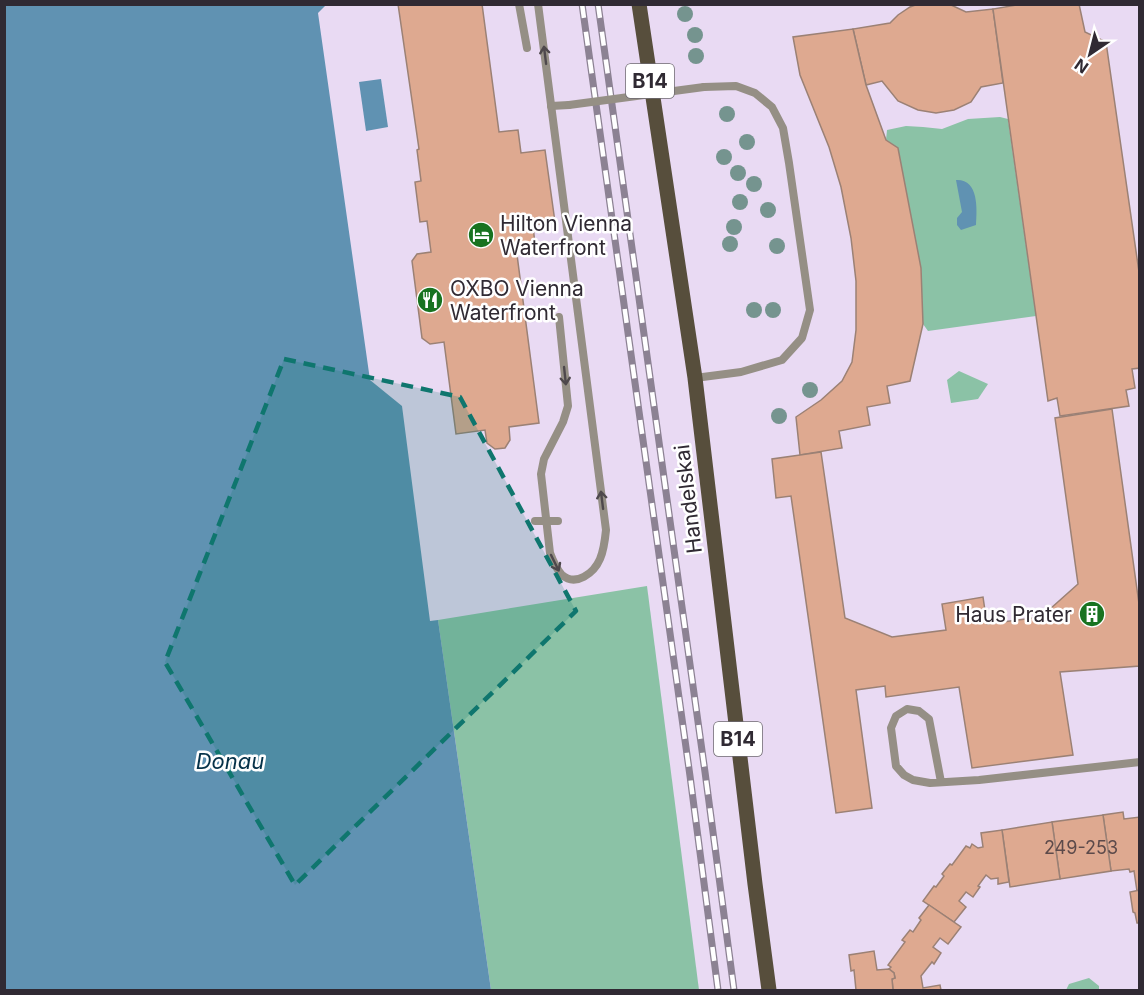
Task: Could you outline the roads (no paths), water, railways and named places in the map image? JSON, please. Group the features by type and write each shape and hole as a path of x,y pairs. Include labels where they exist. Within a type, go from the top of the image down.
{"main road":[{"name":"Handelskai","path":"639,4 694,378 769,990"}],"lane":[{"path":"519,4 527,48"},
{"path":"538,4 606,530 605,544 600,559 591,573 576,579 569,579 561,574 550,554 541,474 544,459 563,422 568,406 559,317"},
{"path":"551,106 704,87 736,86 755,93 772,107 783,128 810,310 802,338 782,360 741,372 694,378"},
{"path":"535,521 558,522"},
{"path":"940,782 930,719 919,711 907,709 896,716 891,728 896,766 904,776 913,780 930,783 979,780 1140,762"}],"water":[{"name":"Donau","path":"5,4 326,5 318,13 370,380 402,406 430,621 438,620 491,990 5,990"},
{"path":"381,79 388,127 366,131 359,82"},
{"path":"956,180 969,184 976,203 976,225 961,230 957,225 957,218 962,212"}],"railway":[{"path":"582,4 718,990"},
{"path":"598,4 734,990"}],"place":[{"name":"Hilton Vienna Waterfront","path":"481,235"},
{"name":"OXBO Vienna Waterfront","path":"430,300"},
{"name":"Haus Prater","path":"1092,614"}]}
